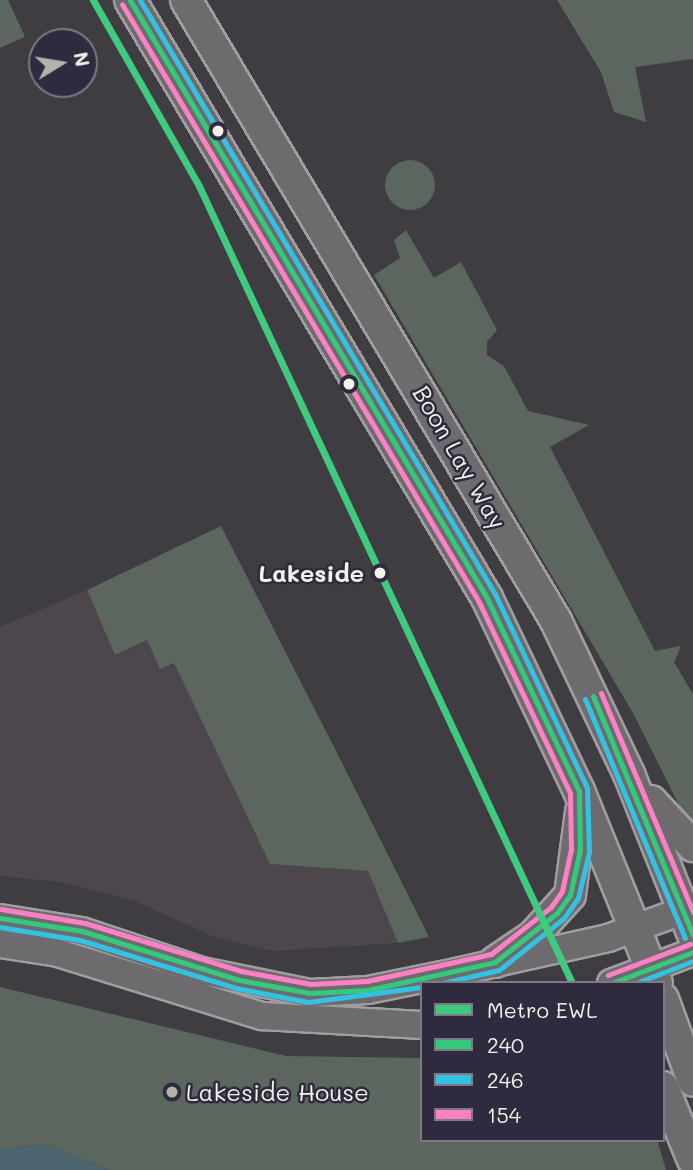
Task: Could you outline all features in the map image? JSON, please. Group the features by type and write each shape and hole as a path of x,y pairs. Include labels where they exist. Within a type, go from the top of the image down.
{"main road":[{"name":"Boon Lay Way","path":"130,0 482,588 579,791 655,975"},
{"name":"Boon Lay Way","path":"186,0 556,621 629,774 690,918"},
{"path":"629,774 693,846"},
{"path":"495,962 533,936 570,895 580,850 579,791"},
{"path":"665,1004 693,1081"},
{"path":"665,1092 693,1160"}],"street":[{"path":"0,918 82,932 202,971 310,993 368,990 635,928 690,918"},
{"path":"0,944 58,954 262,1016 420,1025"},
{"path":"622,981 655,975 693,952"}],"shaded area":[{"path":"0,0 8,0 25,37 0,48"},
{"path":"557,0 693,0 693,59 635,67 646,122 614,112 601,72"},
{"path":"410,160 428,167 435,185 428,203 410,210 392,203 385,185 392,167"},
{"path":"406,230 434,278 461,262 497,330 487,342 487,355 504,366 528,411 589,425 550,447 655,651 681,646 674,662 693,694 693,833 633,713 374,275 400,258 394,240"},
{"path":"221,526 429,937 398,943 368,871 270,864 174,663 160,669 147,640 115,655 87,590"},
{"path":"87,590 115,654 147,640 174,663 270,864 368,871 398,943 273,951 216,938 135,901 59,882 0,876 0,627"},
{"path":"0,987 286,1056 420,1058 420,1142 658,1142 666,1170 109,1170 46,1145 0,1149"}],"water":[{"path":"46,1145 109,1170 0,1170 0,1149"}],"metro line":[{"name":"EWL","path":"93,0 199,186 571,981"}],"transit line":[{"name":"240","path":"0,918 82,931 239,980 310,993 368,990 495,962 557,913 570,895 580,850 579,791 487,598 130,0"},
{"name":"246","path":"140,0 495,594 587,788 589,852 578,898 564,918 499,970 451,981"},
{"name":"154","path":"1,909 85,923 241,971 311,984 367,981 491,954 551,907 562,891 571,849 570,793 479,602 122,4"},
{"name":"154","path":"601,693 693,912"},
{"name":"240","path":"593,696 693,935"},
{"name":"246","path":"585,699 685,938"},
{"name":"246","path":"0,927 80,940 236,988 308,1002 420,987"},
{"name":"154","path":"608,975 690,944"},
{"name":"240","path":"617,981 693,952"},
{"name":"246","path":"641,981 693,961"}],"place":[{"name":"Lakeside","path":"380,573"},
{"name":"Lakeside House","path":"172,1092"}]}
